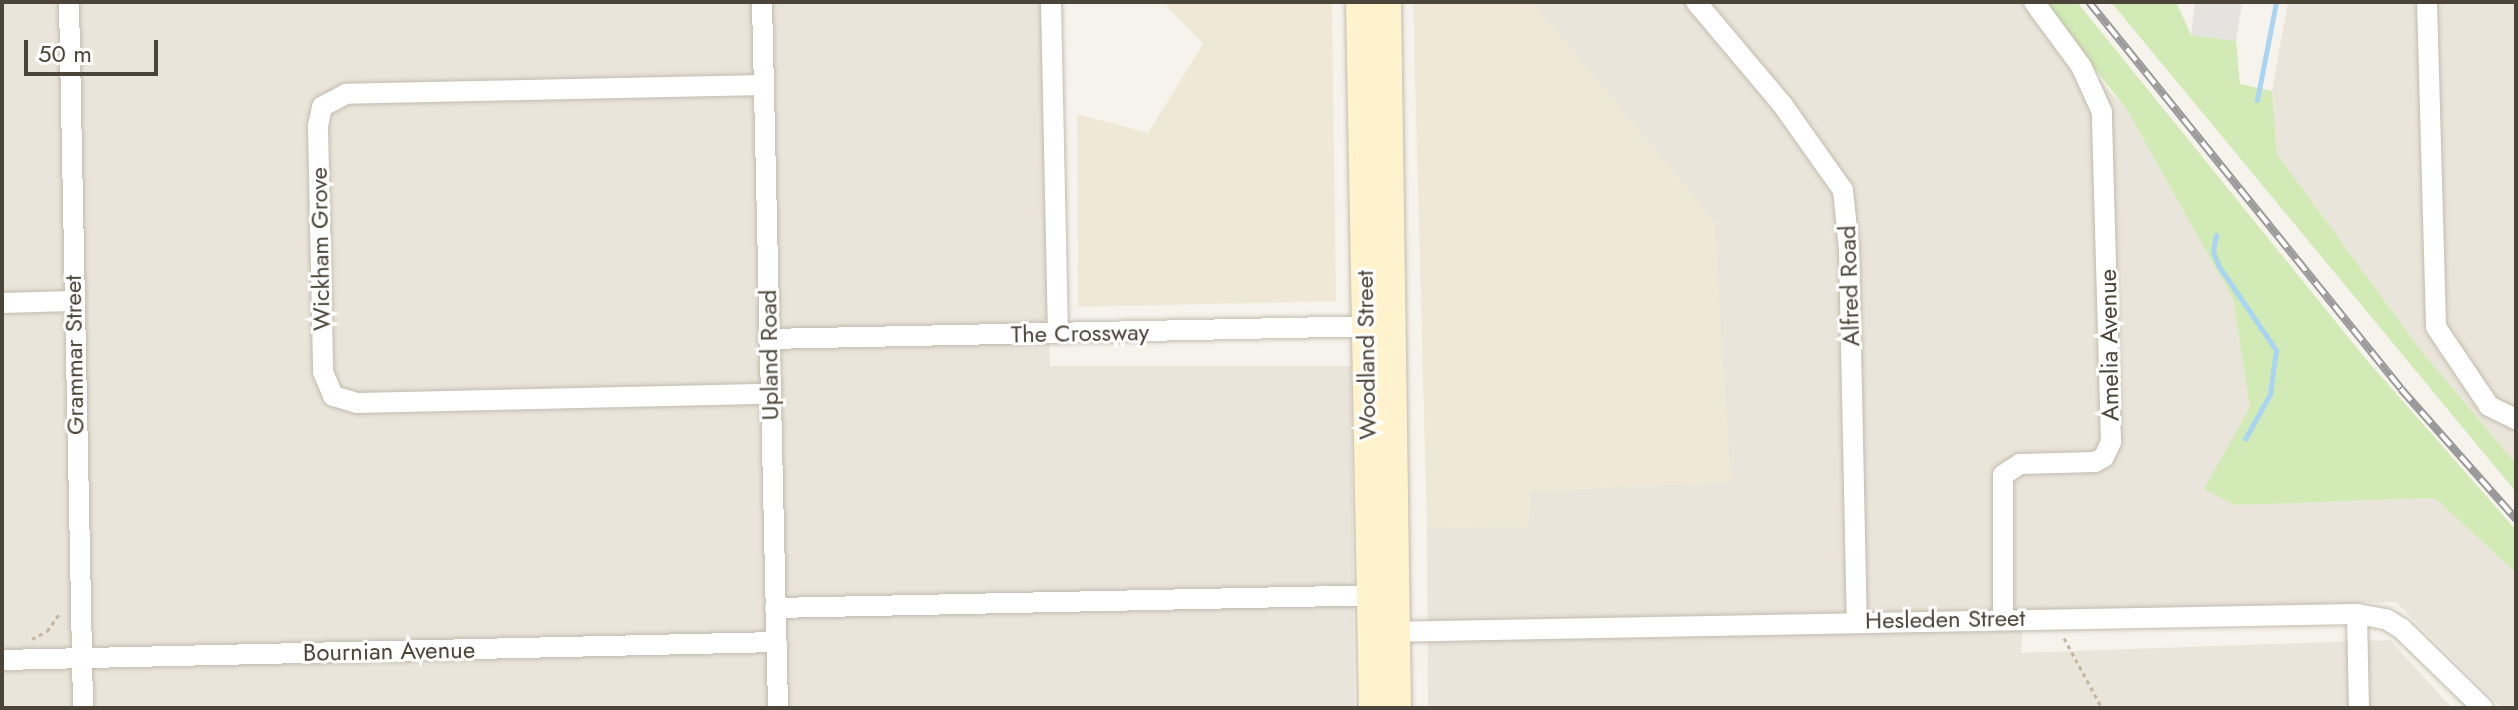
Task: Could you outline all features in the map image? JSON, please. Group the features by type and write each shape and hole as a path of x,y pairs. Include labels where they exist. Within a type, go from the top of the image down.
{"main road":[{"name":"Woodland Street","path":"1360,2 1378,326 1384,595 1384,632 1373,708"},
{"name":"Woodland Street","path":"1378,326 1387,2"},
{"name":"Woodland Street","path":"1384,632 1397,708"}],"street":[{"name":"Grammar Street","path":"69,2 72,301 83,708"},
{"name":"Upland Road","path":"762,2 778,708"},
{"path":"1051,2 1058,333"},
{"name":"Alfred Road","path":"1696,2 1782,104 1843,190 1849,249 1857,621"},
{"name":"Amelia Avenue","path":"2003,618 2003,475 2020,464 2095,462 2104,457 2111,442 2102,112 2081,66 2034,2"},
{"path":"2427,2 2436,327 2489,406 2516,419"},
{"name":"Wickham Grove","path":"764,85 346,94 322,107 318,126 323,372 333,396 357,403 769,394"},
{"path":"2,303 72,301"},
{"name":"The Crossway","path":"768,339 1378,326"},
{"path":"775,608 1384,595"},
{"path":"2357,614 2359,708"},
{"name":"Hesleden Street","path":"1384,632 2003,618 2357,614 2386,619 2402,629 2483,708"},
{"name":"Bournian Avenue","path":"2,660 776,642"}],"path":[{"path":"47,641 28,641 47,631 62,609 63,627"},
{"path":"2054,618 2102,708"}],"shaded area":[{"path":"2,2 1043,2 1050,366 1351,366 1354,708 2,708"},
{"path":"1163,2 1332,2 1336,301 1078,307 1077,114 1148,133 1203,44"},
{"path":"1413,2 1532,2 1714,221 1731,482 1531,491 1528,527 1427,528"},
{"path":"1532,2 2028,2 2127,110 2233,299 2250,407 2235,505 2435,498 2516,573 2516,708 2502,708 2396,602 2024,611 2021,653 2390,640 2452,708 1428,708 1427,528 1528,527 1531,491 1730,482 1714,221"},
{"path":"2195,2 2242,2 2236,41 2191,35"},
{"path":"2288,2 2516,2 2516,464 2419,348 2277,154 2272,91"}],"green space":[{"path":"2043,2 2077,2 2365,358 2516,530 2516,573 2435,498 2235,505 2204,489 2250,407 2233,299 2127,110"},
{"path":"2111,2 2176,2 2191,35 2236,41 2240,84 2272,91 2277,154 2419,348 2516,464 2516,492"}],"waterway":[{"path":"2257,100 2276,2"},
{"path":"2216,235 2213,251 2218,265 2276,350 2270,394 2245,439"}],"railway":[{"path":"2089,2 2401,389 2516,519"}]}
